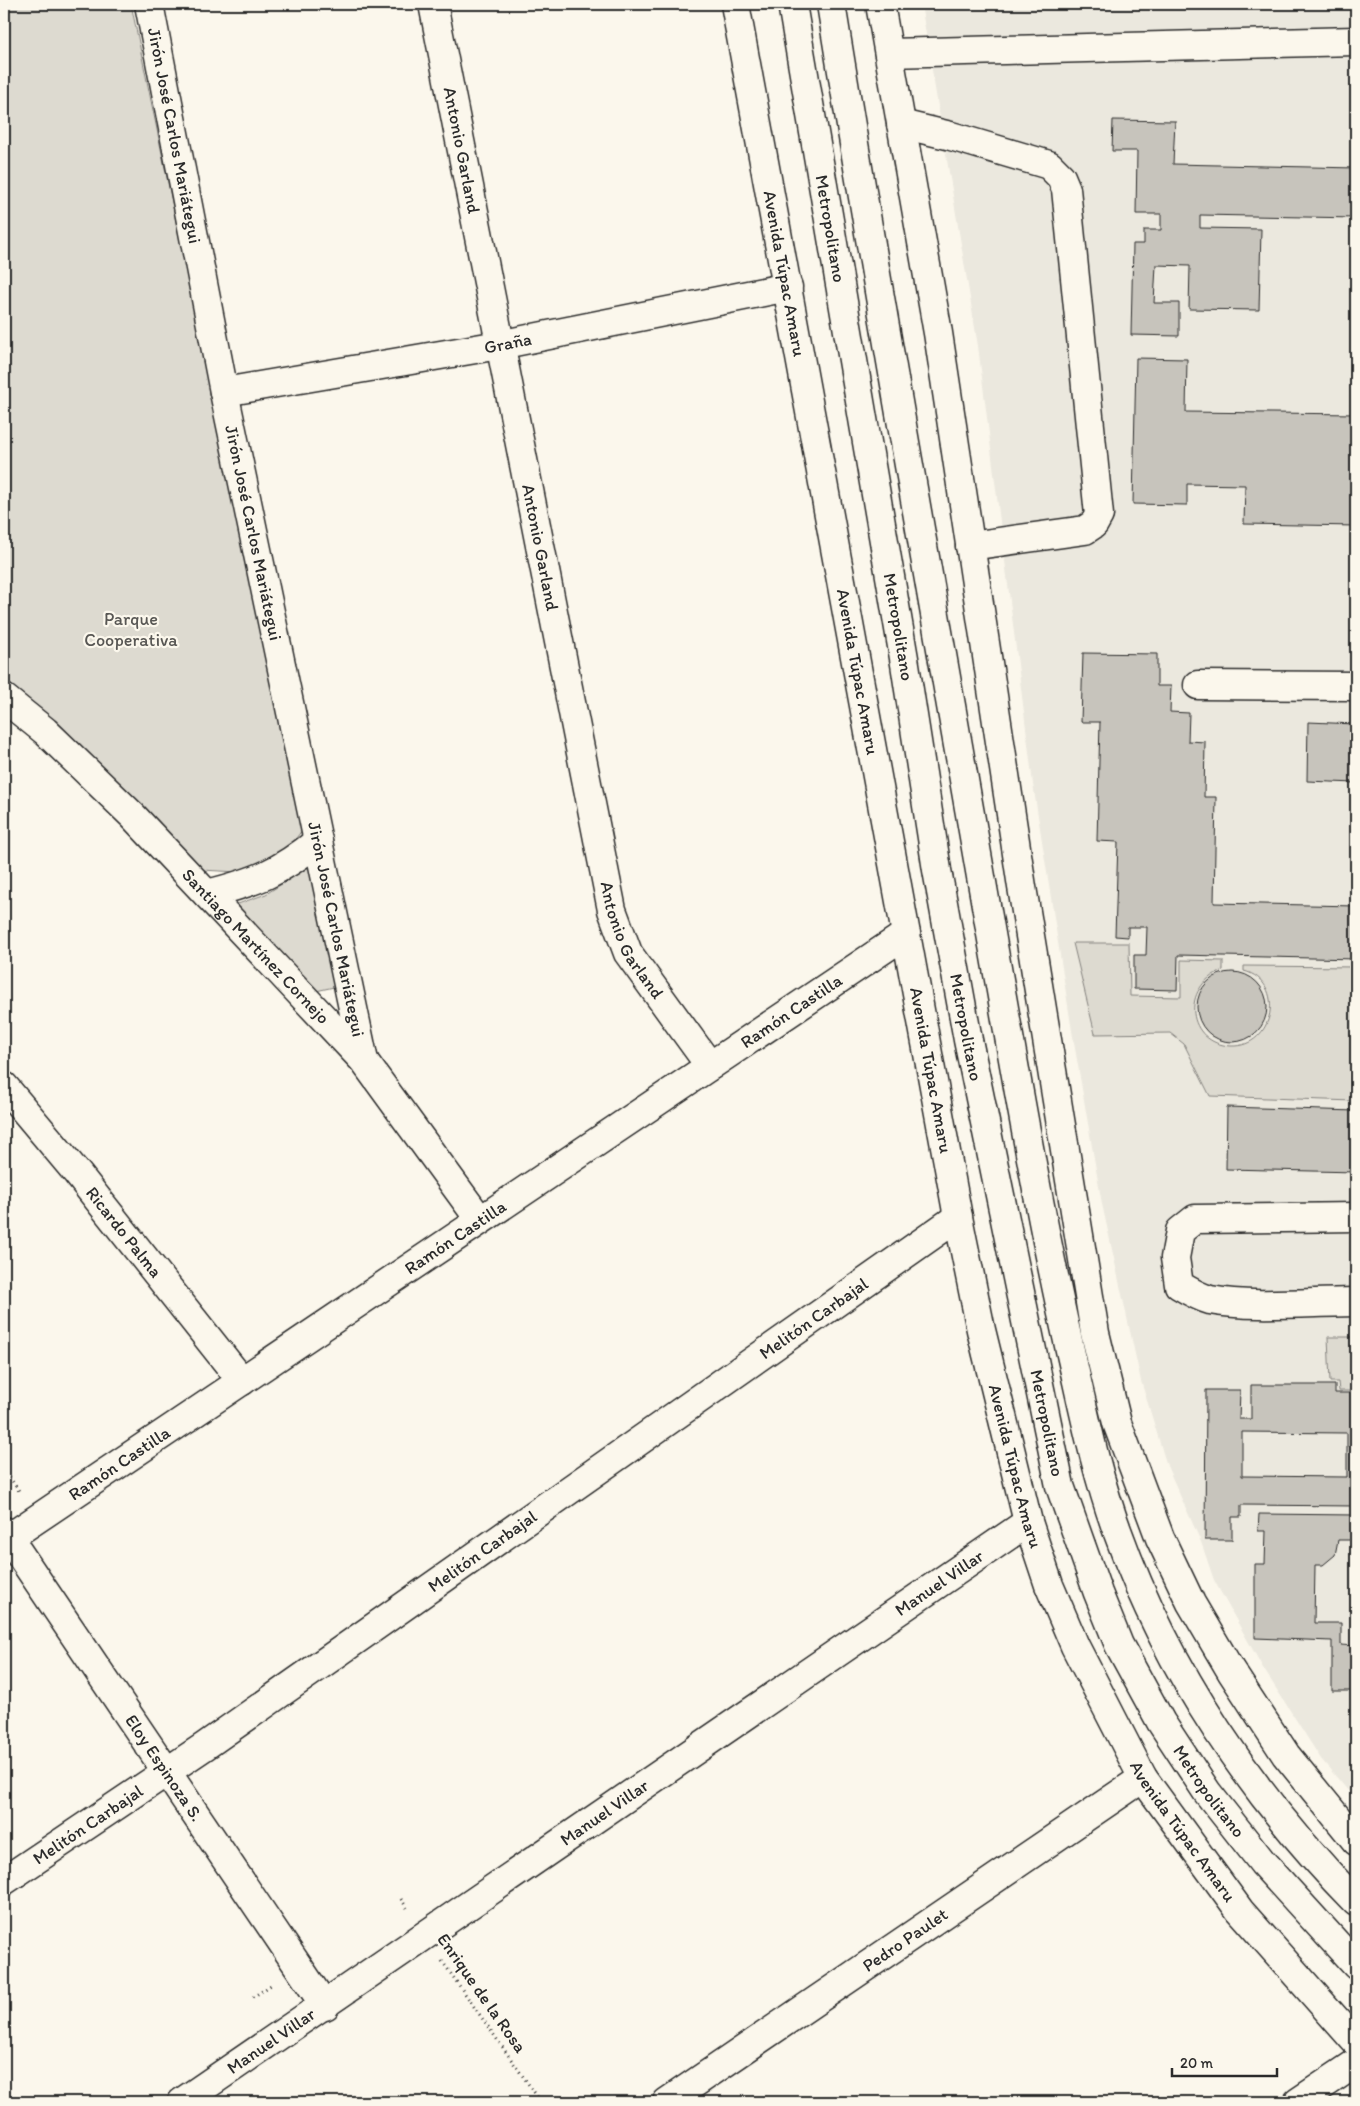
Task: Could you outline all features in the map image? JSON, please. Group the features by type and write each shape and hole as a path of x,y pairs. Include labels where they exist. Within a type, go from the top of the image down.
{"street":[{"name":"Jirón José Carlos Mariátegui","path":"149,4 224,392 364,1061"},
{"name":"Antonio Garland","path":"433,4 498,345 612,910 628,953 710,1066"},
{"name":"Avenida Túpac Amaru","path":"735,4 958,1217 985,1349 1028,1522 1049,1585 1075,1646 1143,1778 1240,1910 1356,2042"},
{"name":"Metropolitano","path":"792,4 899,625 940,889 996,1182 1060,1486 1098,1593 1120,1645 1161,1722 1207,1792 1263,1863 1356,1965"},
{"name":"Metropolitano","path":"831,4 1013,1059 1052,1273 1098,1470 1118,1535 1150,1612 1199,1700 1244,1771 1356,1902"},
{"path":"880,4 938,333 1022,887 1094,1324 1117,1423 1160,1538 1191,1603 1231,1671 1286,1755 1356,1841"},
{"path":"889,53 1356,41"},
{"path":"901,124 951,136 1050,165 1061,177 1066,189 1099,515 1094,524 1085,530 970,546"},
{"name":"Graña","path":"224,392 498,345 788,287"},
{"path":"1198,685 1356,686"},
{"name":"Santiago Martínez Cornejo","path":"4,698 52,738 133,816 364,1061 480,1220"},
{"path":"207,894 252,882 291,862 318,841"},
{"name":"Ramón Castilla","path":"5,1536 242,1381 906,934"},
{"name":"Ricardo Palma","path":"4,1086 77,1172 242,1381"},
{"name":"Melitón Carbajal","path":"4,1882 168,1771 958,1217"},
{"path":"1356,1217 1195,1219 1180,1231 1175,1258 1179,1285 1194,1294 1210,1300 1356,1302"},
{"name":"Manuel Villar","path":"182,2102 325,2006 1028,1522"},
{"name":"Eloy Espinoza S.","path":"5,1536 168,1771 325,2006"},
{"name":"Pedro Paulet","path":"667,2102 1143,1778"},
{"path":"1298,2102 1356,2063"}],"path":[{"name":"Enrique de la Rosa","path":"401,1900 541,2102"}],"shaded area":[{"path":"921,4 1356,4 1356,1800 1321,1759 1263,1668 1214,1580 1201,1542 1167,1466 1141,1381 1102,1204 1072,1031 1033,784 978,346"}],"green space":[{"name":"Parque Cooperativa","path":"4,4 131,4 302,830 284,855 239,872 201,870 4,688"},
{"path":"310,866 334,987 316,991 235,905 266,894"},
{"path":"1073,943 1129,943 1130,996 1181,997 1181,960 1223,961 1223,970 1209,978 1200,989 1195,1001 1194,1014 1198,1026 1205,1036 1216,1043 1231,1046 1246,1044 1257,1037 1265,1026 1270,1013 1270,1000 1266,988 1258,977 1244,971 1244,966 1356,967 1356,1099 1354,1101 1210,1096 1184,1044 1170,1033 1095,1034"},
{"path":"1328,1337 1356,1337 1356,1391 1339,1391 1338,1382 1330,1382"}],"building":[{"path":"1113,120 1175,121 1173,164 1356,168 1356,218 1200,215 1200,228 1261,229 1259,310 1189,309 1190,266 1156,265 1154,303 1179,303 1179,336 1131,335 1133,244 1144,244 1144,230 1161,230 1161,214 1136,214 1137,151 1112,151"},
{"path":"1136,358 1187,359 1186,412 1356,414 1356,526 1244,524 1245,485 1187,484 1187,505 1133,504"},
{"path":"1083,653 1157,654 1157,686 1171,686 1170,712 1189,713 1188,741 1205,742 1204,797 1216,797 1214,903 1356,906 1356,959 1178,955 1177,990 1134,989 1134,955 1146,955 1147,927 1128,927 1128,937 1115,936 1118,842 1097,841 1100,722 1081,722"},
{"path":"1308,722 1356,724 1356,783 1307,781"},
{"path":"1232,972 1245,975 1257,982 1264,994 1267,1007 1264,1020 1257,1032 1245,1039 1232,1042 1219,1039 1207,1032 1200,1020 1197,1007 1200,994 1207,982 1219,975"},
{"path":"1227,1107 1356,1111 1356,1172 1226,1169"},
{"path":"1251,1385 1335,1385 1335,1393 1356,1393 1356,1506 1241,1505 1241,1517 1232,1517 1232,1540 1205,1540 1206,1390 1240,1390 1239,1419 1251,1419","holes":["1242,1432 1347,1433 1347,1477 1242,1476"]},
{"path":"1259,1514 1356,1515 1356,1540 1338,1540 1335,1555 1323,1565 1315,1565 1314,1623 1341,1623 1341,1645 1356,1646 1356,1691 1332,1691 1332,1641 1255,1638 1255,1564 1265,1564 1266,1531 1258,1531"}]}
